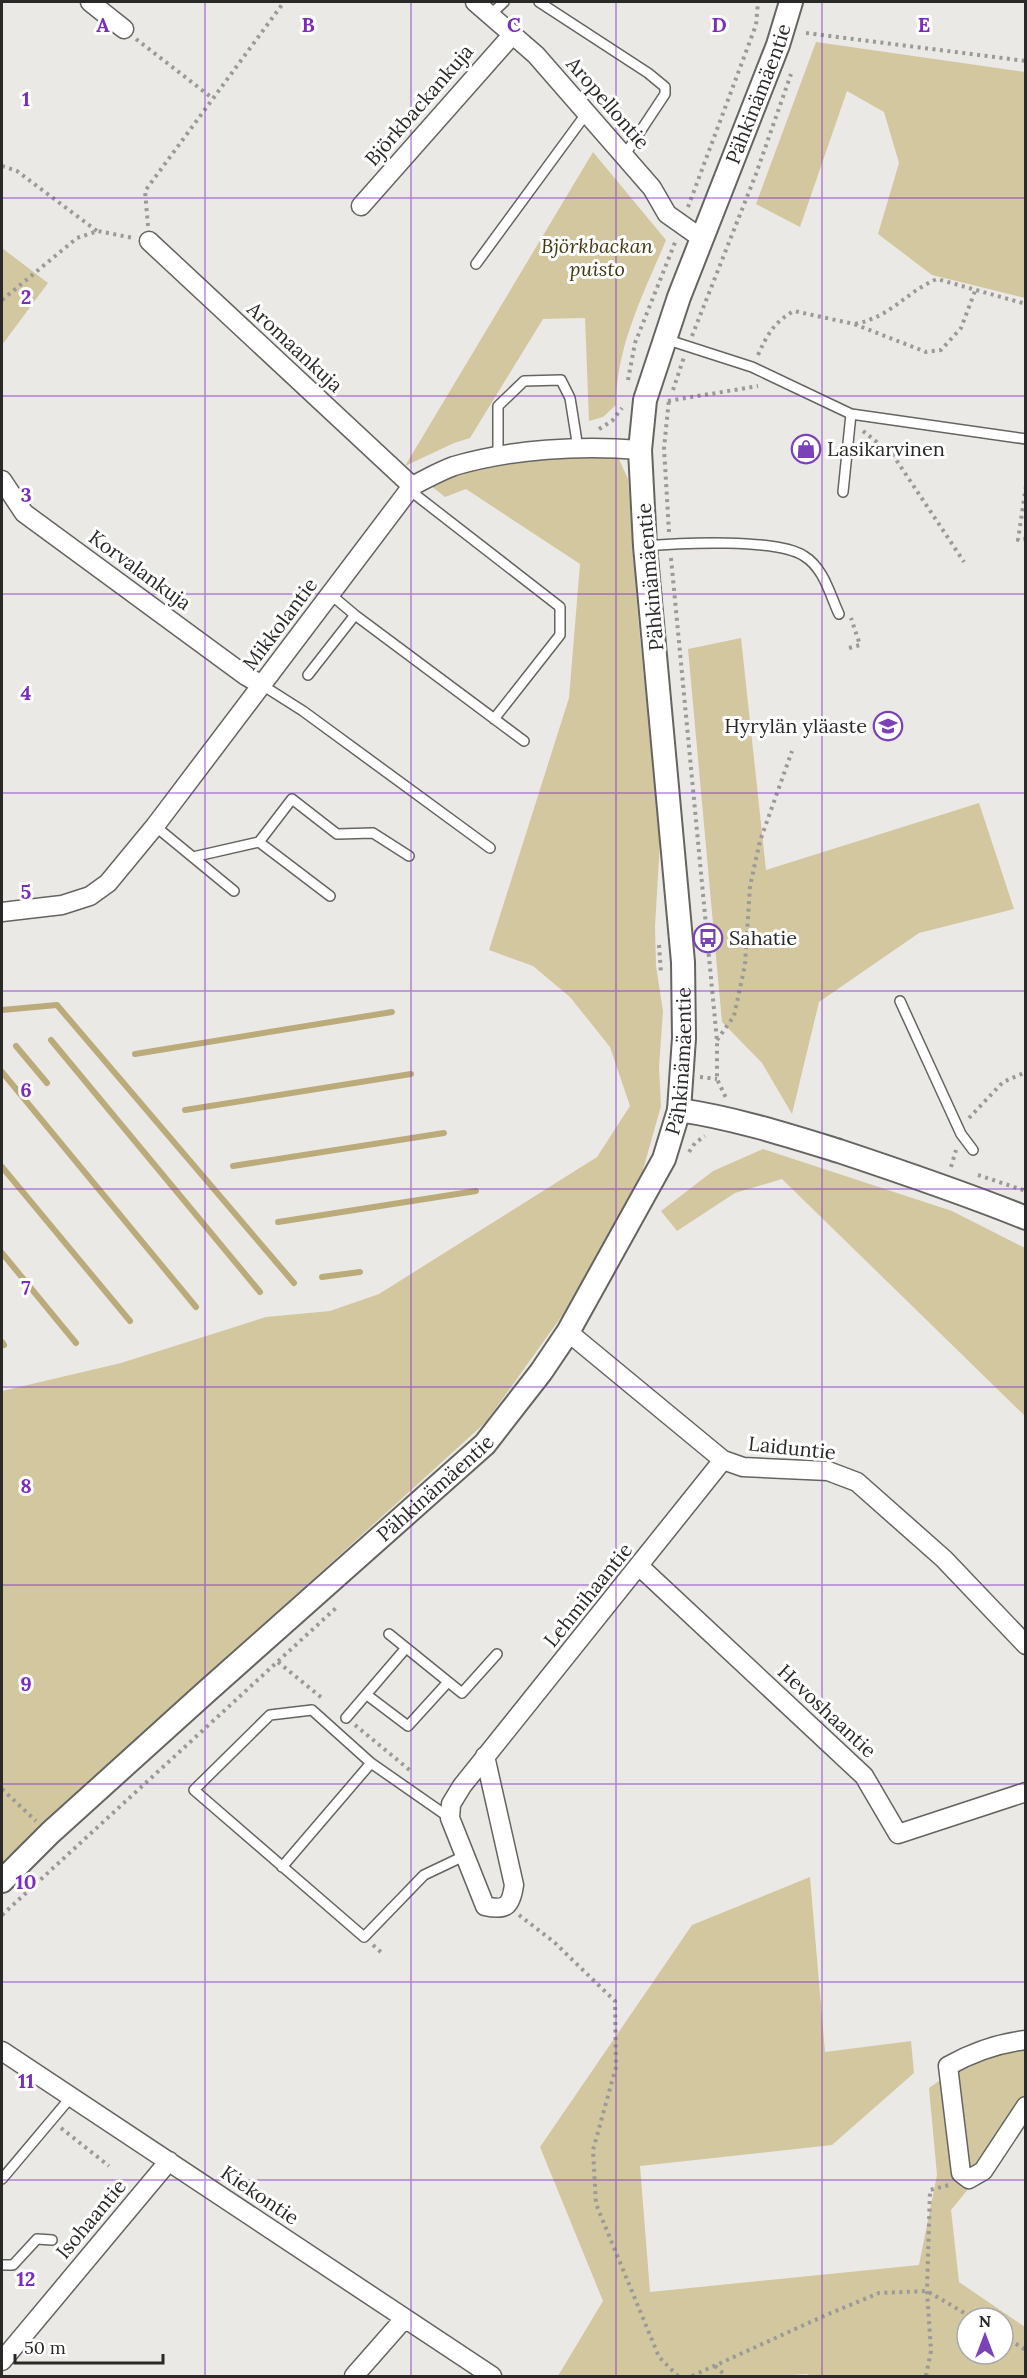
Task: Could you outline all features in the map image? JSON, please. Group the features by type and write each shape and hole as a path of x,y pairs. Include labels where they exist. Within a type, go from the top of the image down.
{"street":[{"path":"90,2 124,28"},
{"name":"Aropellontie","path":"475,2 536,56 652,188 667,214 701,238"},
{"name":"Pähkinämäentie","path":"2,1881 50,1833 485,1444 541,1372 568,1332 664,1159 679,1110 684,1038 683,962 645,546 640,450 645,400 701,238 778,45 790,2"},
{"name":"Björkbackankuja","path":"362,206 513,34"},
{"name":"Aromaankuja","path":"149,241 412,486"},
{"name":"Mikkolantie","path":"2,912 62,905 90,896 108,883 155,826 412,486 453,467 498,457 578,448 640,450"},
{"name":"Korvalankuja","path":"2,480 24,513 246,676 262,685"},
{"path":"679,1110 722,1116 916,1176 1026,1218"},
{"name":"Laiduntie","path":"568,1332 723,1460 743,1467 828,1471 857,1482 945,1559 1026,1645"},
{"name":"Lehmihaantie","path":"450,1818 451,1804 485,1756 723,1460"},
{"name":"Hevoshaantie","path":"639,1566 864,1776 898,1834 1026,1792"},
{"path":"450,1818 485,1906 496,1908 507,1906 512,1901 514,1885 485,1756"},
{"path":"1026,2040 1011,2042 961,2058 948,2066 961,2173 969,2179 983,2171 1026,2106"},
{"name":"Kiekontie","path":"2,2051 492,2376"},
{"name":"Isohaantie","path":"2,2361 169,2161"},
{"path":"354,2376 404,2319"}],"lane":[{"path":"490,15 504,2"},
{"path":"539,2 648,73 664,87 664,94 624,156"},
{"path":"476,264 586,114"},
{"path":"665,339 752,367 851,414 1026,439"},
{"path":"498,457 498,406 524,381 561,380 570,398 578,448"},
{"path":"843,492 851,414"},
{"path":"412,486 417,496 560,608 560,635 494,719"},
{"path":"645,546 735,543 783,550 804,556 820,572 839,614"},
{"path":"330,594 524,741"},
{"path":"308,675 355,615"},
{"path":"262,685 303,711 490,848"},
{"path":"193,857 259,842 292,799 338,834 373,833 409,856"},
{"path":"155,826 234,891"},
{"path":"259,842 330,896"},
{"path":"900,1002 961,1134 973,1150"},
{"path":"389,1634 462,1693 497,1654"},
{"path":"346,1718 406,1648"},
{"path":"366,1695 408,1726 448,1682"},
{"path":"450,1818 371,1763 312,1710 270,1715 194,1790 364,1937 424,1875 464,1856"},
{"path":"282,1867 371,1763"},
{"path":"2,2179 71,2097"},
{"path":"2,2265 13,2265 37,2239 52,2240"}],"path":[{"path":"2,166 17,171 98,231 149,241 145,191 284,2"},
{"path":"627,384 635,343 756,25 758,2"},
{"path":"802,44 809,22"},
{"path":"124,28 212,97"},
{"path":"806,33 1026,62"},
{"path":"683,1163 695,1143 718,1128 726,1098 717,1079 717,1041 670,544 664,448 669,401 688,346 756,174 794,65"},
{"path":"2,300 77,238 98,231"},
{"path":"854,324 876,319 925,284 937,279 1026,304"},
{"path":"752,367 770,330 780,319 794,311 854,324 926,352 941,350 961,328 975,291"},
{"path":"669,401 784,382"},
{"path":"851,414 864,432 893,455 964,562"},
{"path":"1026,486 1018,540 1026,538"},
{"path":"717,1041 734,1016 745,965 750,886 760,841 792,751"},
{"path":"951,1167 961,1134 968,1120 1003,1082 1026,1072"},
{"path":"2,1916 66,1853 338,1606"},
{"path":"278,1662 416,1775"},
{"path":"2,1789 50,1833"},
{"path":"507,1906 554,1942 615,2001 616,2067 593,2150 596,2204 659,2357 678,2376"},
{"path":"51,2120 109,2166"},
{"path":"926,2376 931,2351 927,2291 930,2190 969,2179"},
{"path":"692,2376 879,2293 927,2291 955,2307"},
{"path":"716,2366 726,2376"}],"green space":[{"path":"816,42 1025,72 1025,298 932,275 878,234 899,163 884,112 847,91 800,227 756,204"},
{"name":"Björkbackan puisto","path":"593,152 666,240 626,341 617,383 616,405 603,417 589,421 585,318 543,319 470,438 405,466"},
{"path":"2,248 48,283 2,345"},
{"path":"579,455 618,457 628,479 638,617 660,841 655,927 656,966 663,1011 659,1067 661,1106 641,1177 564,1313 486,1422 2,1862 2,1391 121,1363 266,1317 330,1311 379,1294 597,1157 630,1106 610,1047 570,997 533,966 489,950 569,698 580,564 466,489 445,497 430,485 485,469"},
{"path":"741,638 766,870 979,803 1014,909 919,933 819,1002 792,1114 762,1063 722,1022 688,649"},
{"path":"763,1149 952,1211 1025,1248 1025,1416 782,1179 735,1193 677,1231 661,1211 713,1171"},
{"path":"810,1877 825,2052 911,2041 914,2073 832,2145 640,2166 650,2292 919,2265 937,2175 929,2088 965,2063 1025,2045 1025,2114 1006,2143 951,2210 959,2282 994,2306 955,2306 955,2366 1015,2366 1015,2320 1025,2327 1025,2376 811,2376 807,2374 558,2376 603,2301 540,2147 692,1925"}],"waterway":[{"path":"2,1010 57,1005 294,1283"},
{"path":"135,1054 392,1012"},
{"path":"51,1040 260,1292"},
{"path":"16,1046 47,1083"},
{"path":"2,1072 196,1307"},
{"path":"185,1110 411,1074"},
{"path":"233,1166 444,1133"},
{"path":"2,1167 130,1321"},
{"path":"278,1222 476,1191"},
{"path":"2,1253 76,1343"},
{"path":"322,1277 360,1272"}],"place":[{"name":"Lasikarvinen","path":"806,449"},
{"name":"Hyrylän yläaste","path":"888,726"},
{"name":"Sahatie","path":"708,938"}]}
